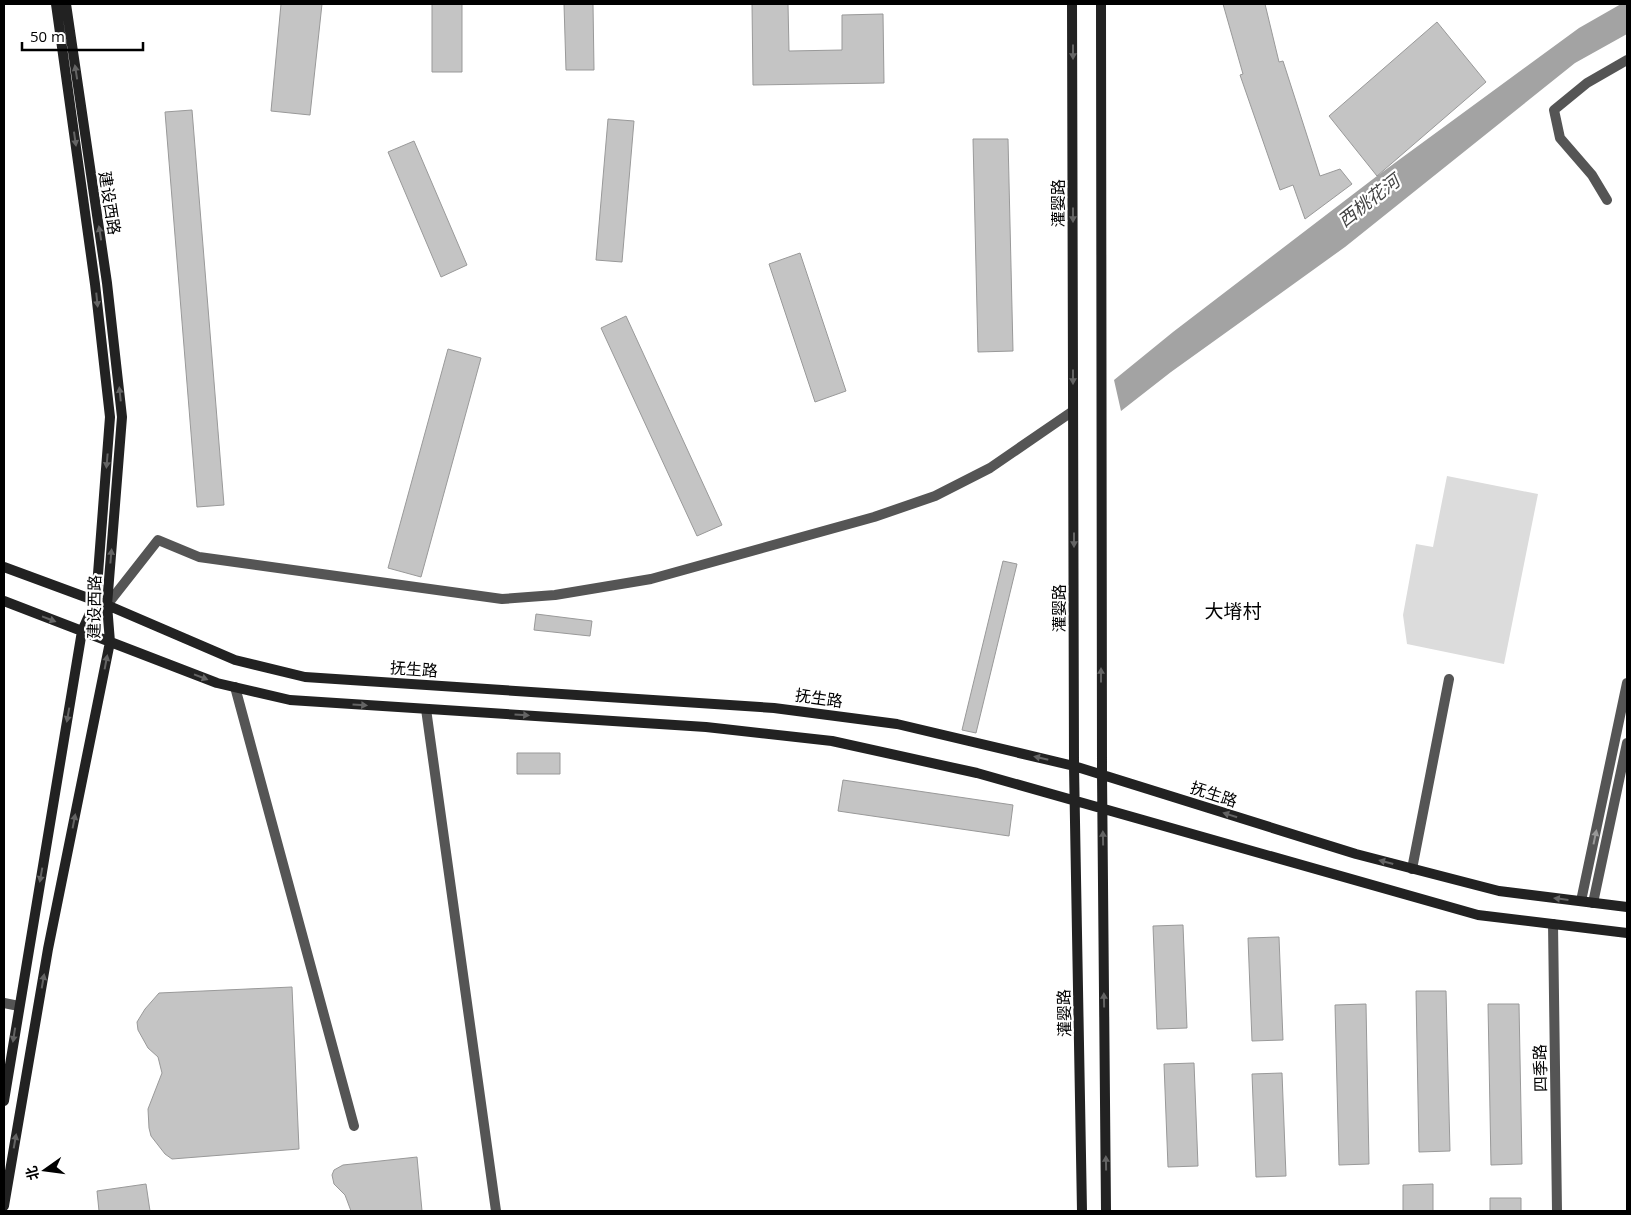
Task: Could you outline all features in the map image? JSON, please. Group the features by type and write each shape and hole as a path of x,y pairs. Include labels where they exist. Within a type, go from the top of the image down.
{"main road":[{"name":"建设西路","path":"4,1101 82,631 96,600 110,417 96,284 56,4"},
{"name":"建设西路","path":"4,1206 48,949 110,642 107,605 122,417 107,282 66,4"},
{"name":"灌婴路","path":"1072,4 1074,766 1082,1211"},
{"path":"1101,4 1102,808 1106,1211"},
{"name":"抚生路","path":"4,567 96,600 235,660 305,677 774,708 897,724 1074,766 1356,854 1499,892 1627,907"},
{"path":"4,601 217,683 290,700 706,727 832,740 977,773 1478,915 1627,933"}],"street":[{"path":"1607,200 1592,175 1560,138 1554,110 1587,82 1627,60"},
{"path":"107,605 158,540 200,557 502,599 555,595 651,579 874,517 935,496 990,468 1073,411"},
{"path":"1412,868 1449,678"},
{"path":"1581,901 1627,683"},
{"path":"235,687 354,1126"},
{"path":"426,709 496,1211"},
{"path":"1593,903 1627,743"},
{"name":"四季路","path":"1553,924 1557,1211"},
{"path":"4,1004 19,1006"}],"shaded area":[{"path":"1447,476 1538,494 1504,664 1407,644 1403,615 1416,544 1433,547"}],"water":[{"name":"西桃花河","path":"1621,4 1627,4 1627,34 1575,63 1345,247 1171,372 1121,411 1114,380 1173,332 1377,176 1579,28"}],"building":[{"path":"281,4 322,4 310,115 271,111"},
{"path":"432,4 462,4 462,72 432,72"},
{"path":"564,4 593,4 594,70 566,70"},
{"path":"752,4 788,4 789,51 842,50 842,15 883,14 884,83 753,85"},
{"path":"1223,4 1265,4 1279,62 1283,61 1320,176 1340,169 1352,184 1305,219 1293,185 1280,190 1240,75 1243,74"},
{"path":"1437,22 1486,82 1377,176 1329,116"},
{"path":"192,110 224,505 197,507 165,112"},
{"path":"608,119 634,121 622,262 596,260"},
{"path":"973,139 1008,139 1013,351 978,352"},
{"path":"414,141 467,265 441,277 388,152"},
{"path":"800,253 846,391 815,402 769,264"},
{"path":"626,316 722,525 697,536 601,328"},
{"path":"448,349 481,358 421,577 388,568"},
{"path":"1003,561 1017,564 976,733 962,730"},
{"path":"536,614 592,621 590,636 534,630"},
{"path":"517,753 560,753 560,774 517,774"},
{"path":"843,780 1013,805 1009,836 838,811"},
{"path":"1183,925 1187,1028 1157,1029 1153,926"},
{"path":"1279,937 1283,1040 1252,1041 1248,938"},
{"path":"292,987 299,1149 172,1159 165,1154 151,1136 149,1128 148,1109 162,1073 158,1057 148,1048 138,1030 137,1022 145,1009 159,993"},
{"path":"1416,991 1446,991 1450,1151 1419,1152"},
{"path":"1366,1004 1369,1164 1339,1165 1335,1005"},
{"path":"1488,1004 1519,1004 1522,1164 1491,1165"},
{"path":"1194,1063 1198,1166 1168,1167 1164,1064"},
{"path":"1282,1073 1286,1176 1256,1177 1252,1074"},
{"path":"417,1157 422,1211 351,1211 345,1195 334,1184 332,1175 334,1170 343,1165"},
{"path":"146,1184 150,1211 99,1211 97,1191"},
{"path":"1433,1184 1433,1211 1403,1211 1403,1185"},
{"path":"1490,1198 1521,1198 1521,1211 1490,1211"}],"district":[{"name":"大塉村","path":"1233,611"}]}
